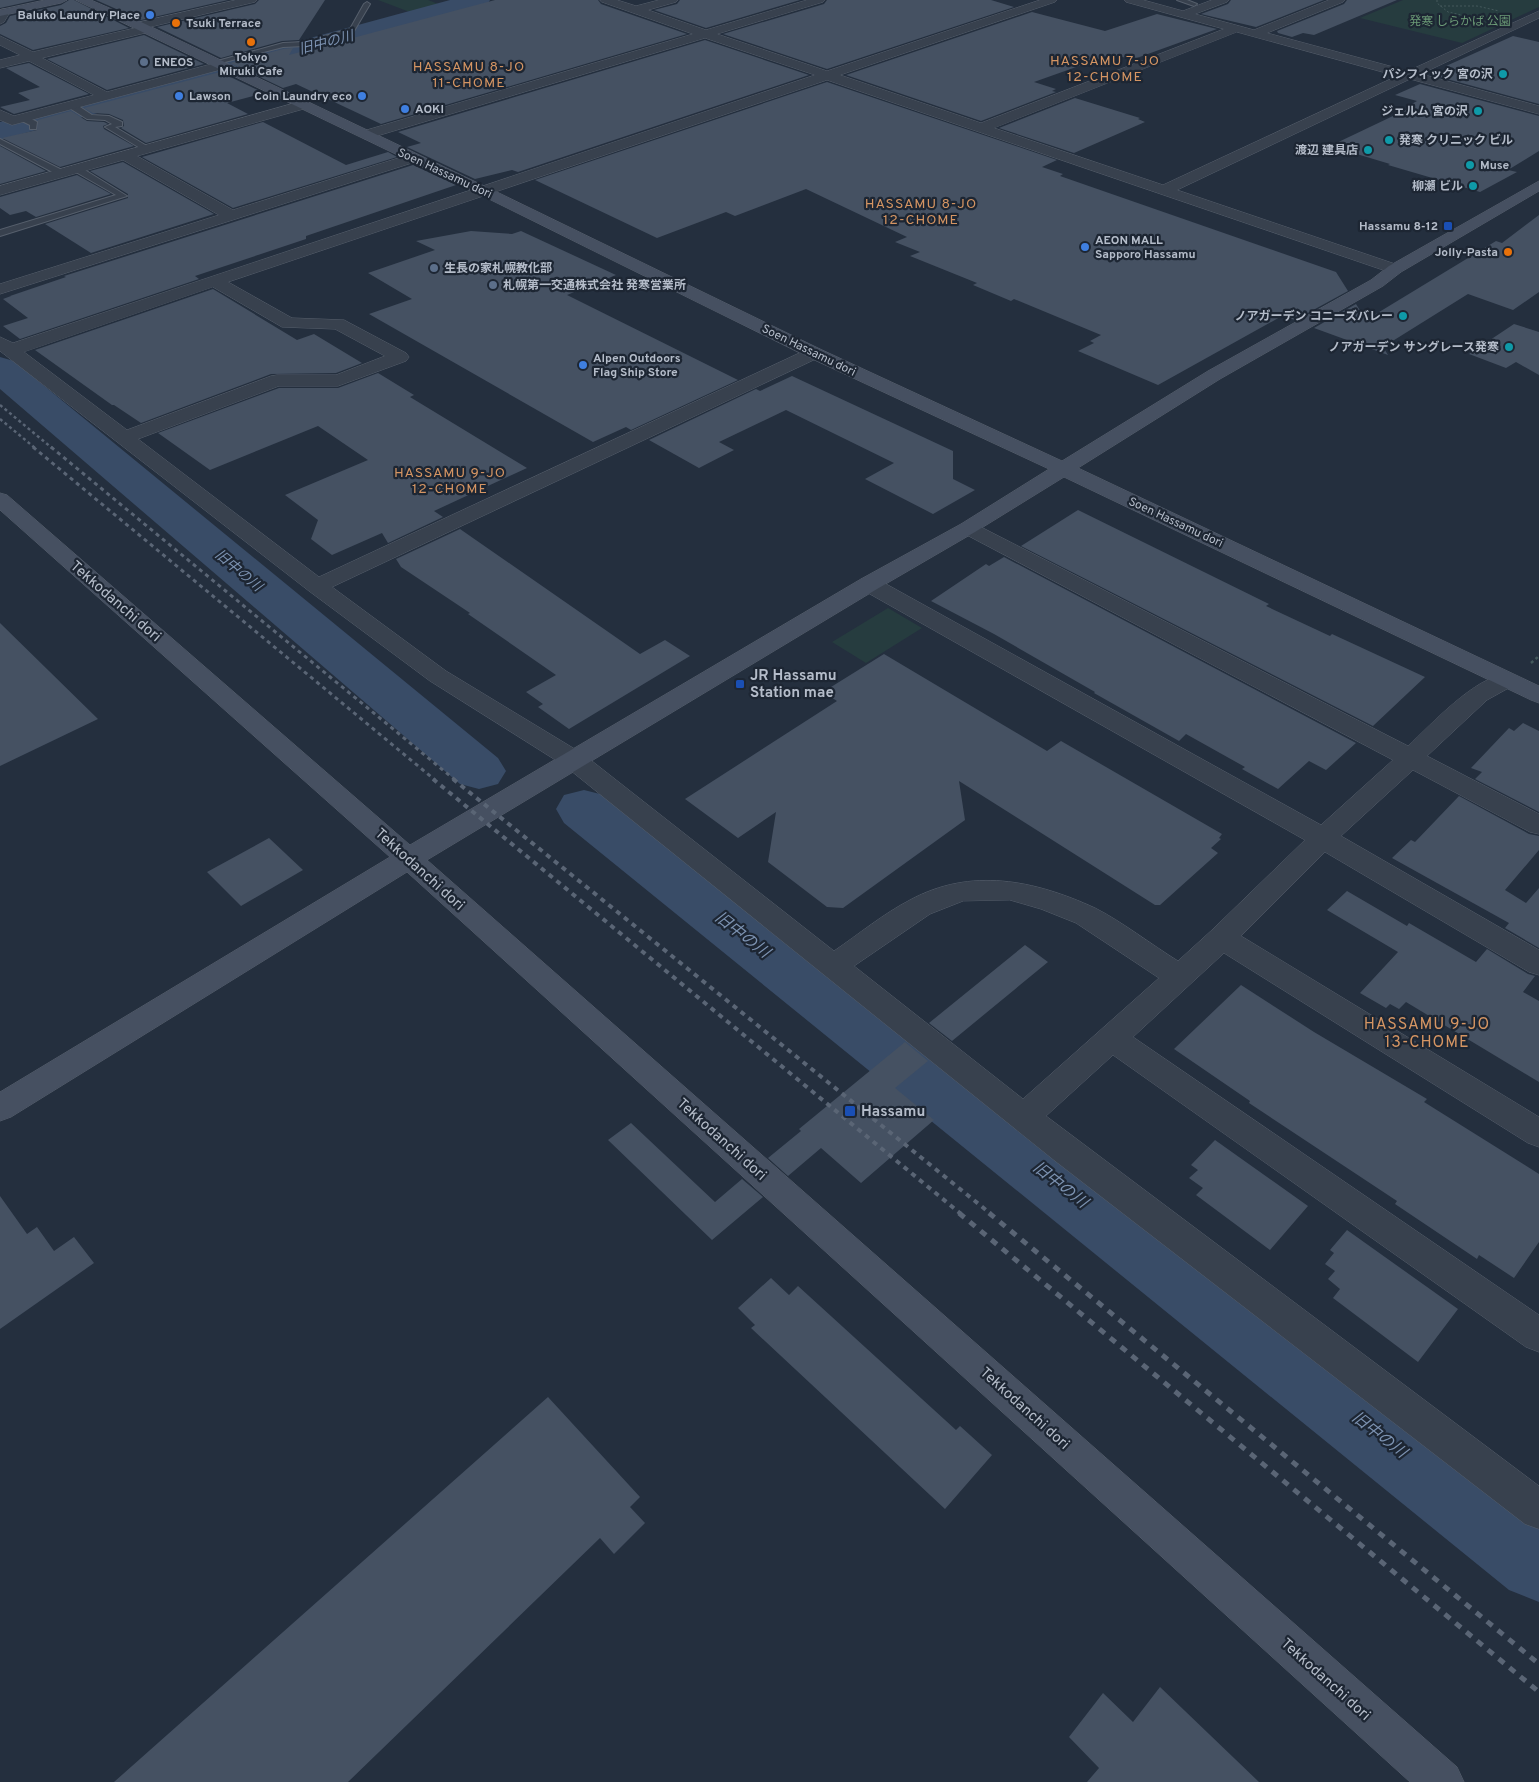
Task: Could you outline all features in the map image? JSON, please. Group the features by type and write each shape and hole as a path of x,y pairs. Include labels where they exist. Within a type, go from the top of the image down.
{"street":[{"path":"1,15 61,0"},
{"name":"Soen Hassamu dori","path":"82,0 814,353 1064,469 1539,695"},
{"path":"0,64 251,0"},
{"path":"606,0 1396,269"},
{"path":"636,10 672,0"},
{"path":"365,135 819,0"},
{"path":"5,346 214,281 1051,0"},
{"path":"1130,0 1411,74 1539,110"},
{"path":"1184,14 1223,0"},
{"path":"1256,33 1339,0"},
{"path":"1164,190 1539,14"},
{"path":"1517,24 1539,30"},
{"path":"982,128 1237,28"},
{"path":"0,40 105,96"},
{"path":"0,114 12,121 29,123 105,96 222,67"},
{"path":"0,191 302,105"},
{"path":"124,155 231,215"},
{"path":"0,289 413,158"},
{"path":"0,1108 408,859 869,584 968,528 1214,376 1377,283 1396,269 1539,185"},
{"path":"124,438 277,380 338,381 400,357 338,324 288,323 214,281"},
{"path":"5,346 317,586 438,676 574,760 1024,1117 1536,1502"},
{"path":"317,586 814,353"},
{"name":"Tekkodanchi dori","path":"0,499 408,859 1442,1782"},
{"path":"968,528 1539,826"},
{"path":"869,584 1323,838 1539,964"},
{"path":"1024,1117 1222,938 1323,838 1479,695 1506,680"},
{"path":"832,966 920,907 960,891 1010,890 1048,901 1086,916 1179,976"},
{"path":"1222,938 1539,1133"},
{"path":"1112,1038 1539,1334"}],"lane":[{"path":"1180,0 1194,4"},
{"path":"222,67 282,45 304,44 352,30 367,4"},
{"path":"75,108 90,117 106,118 119,124 108,127 148,149"},
{"path":"0,140 61,174"},
{"path":"0,233 123,196 77,169"}],"path":[{"path":"1437,0 1437,3 1448,12 1483,20"},
{"path":"1440,6 1477,6 1503,11"},
{"path":"1531,663 1539,656"}],"green space":[{"path":"378,0 428,0 446,7 415,14"},
{"name":"発寒 しらかば 公園","path":"1403,0 1539,0 1539,7 1462,43 1360,18"},
{"path":"888,608 922,628 866,663 832,642"}],"building":[{"path":"0,0 36,0 0,8"},
{"path":"69,0 74,0 129,28 33,50 0,34 0,26 6,23 10,16 61,5"},
{"path":"96,0 228,0 141,20"},
{"path":"259,0 325,0 299,40 282,41 221,58 157,27 255,4"},
{"path":"495,0 598,0 601,4 687,34 381,124 296,84 283,88 230,63 293,48 289,55"},
{"path":"680,0 800,0 706,28 654,10 677,4"},
{"path":"827,0 991,0 1014,7 827,69 723,34 824,4"},
{"path":"1231,0 1324,0 1256,27 1201,14 1228,4"},
{"path":"1347,0 1397,0 1314,35 1303,33 1292,37 1277,31 1344,4"},
{"path":"1032,12 1105,31 1157,14 1217,29 1134,59 1110,55 1034,82 1056,89 1052,91 1056,92 981,121 846,75"},
{"path":"144,35 204,64 107,90 47,59"},
{"path":"1513,36 1539,42 1539,104 1436,76 1453,68 1446,66"},
{"path":"705,40 809,75 518,172 512,170 475,179 407,147 421,143 398,132"},
{"path":"29,63 89,94 14,114 0,107 30,100 18,93 40,87 6,68"},
{"path":"220,72 264,93 227,103 248,114 146,143 121,128 124,126 123,120 109,114 93,113 84,108"},
{"name":"AEON MALL Sapporo Hassamu","path":"827,82 1057,160 1042,167 1063,174 1060,176 1336,272 1348,291 1295,320 1282,316 1158,385 1078,351 1094,343 1090,341 1101,335 1014,299 1011,301 973,285 977,283 910,256 920,252 895,242 907,237 806,189 735,216 726,212 657,238 535,180"},
{"path":"1420,84 1539,116 1539,151 1508,170 1517,172 1480,192 1330,146 1414,106 1410,105 1417,101 1395,95"},
{"path":"1075,98 1140,118 1138,119 1145,122 1074,153 999,128"},
{"path":"71,111 87,121 108,124 103,126 104,129 134,146 60,167 2,138 37,130 38,120"},
{"path":"263,122 346,165 388,152 397,157 233,208 142,157"},
{"path":"0,146 46,171 0,184"},
{"path":"123,162 214,214 91,253 45,224 128,198 128,194 90,171"},
{"path":"413,165 456,185 306,236 306,239 195,276 199,279 20,339 3,326 28,318 3,299 10,296 66,277 64,276"},
{"path":"77,175 111,194 36,217 26,211 10,215 0,208 0,197"},
{"path":"1539,215 1539,292 1513,310 1468,294 1383,347 1388,355 1314,328 1356,304 1366,320 1496,241 1502,243"},
{"path":"471,231 512,234 521,231 616,275 567,295 738,380 631,430 626,427 593,442 369,314 412,299 368,273 435,250 416,241"},
{"path":"213,289 297,340 314,334 362,363 336,373 271,374 141,423 112,405 35,350"},
{"name":"ノアガーデン サングレース発寒","path":"1514,324 1539,332 1539,375 1516,362 1506,368 1469,354"},
{"path":"378,373 414,395 410,397 527,468 434,511 443,517 388,543 382,533 332,555 311,539 318,520 285,495 368,460 318,426 210,470 158,433 279,388 338,388"},
{"path":"792,376 953,451 953,479 975,490 933,514 865,479 894,463 786,410 719,442 734,450 699,468 649,440 756,389 760,391"},
{"path":"1078,510 1269,604 1266,606 1425,677 1373,726 1021,546"},
{"path":"460,529 640,654 665,640 690,656 569,729 538,707 543,704 526,692 556,675 468,614 470,613 401,567 396,559"},
{"path":"1004,557 1356,743 1326,770 1309,761 1278,789 1242,769 1245,767 1186,734 1179,741 994,634 931,601 986,564 989,566"},
{"path":"0,623 98,719 0,766"},
{"path":"884,654 1047,751 1061,741 1222,834 1219,838 1221,839 1211,848 1218,853 1160,905 1155,905 959,781 965,820 843,908 827,907 768,862 776,812 738,838 685,799 837,701 823,692"},
{"path":"1523,723 1539,731 1539,812 1475,779 1482,772 1471,768 1509,728 1514,731"},
{"path":"1459,796 1529,834 1539,836 1539,850 1505,890 1526,903 1539,888 1539,948 1505,928 1509,923 1392,858 1411,840 1415,842"},
{"path":"269,838 303,870 241,906 207,872"},
{"path":"1347,891 1407,926 1409,923 1476,962 1487,949 1528,974 1535,976 1523,992 1539,1001 1539,1082 1406,1002 1399,1009 1390,1004 1386,1008 1360,993 1398,952 1327,910"},
{"path":"1025,945 1048,962 952,1041 929,1023"},
{"path":"1241,985 1314,1032 1427,1099 1424,1102 1539,1174 1539,1242 1514,1278 1479,1255 1477,1259 1395,1204 1397,1201 1249,1103 1250,1101 1174,1049"},
{"path":"905,1042 928,1061 895,1088 934,1120 861,1183 821,1148 788,1176 768,1158 801,1131 799,1129"},
{"path":"631,1123 715,1202 742,1179 763,1197 712,1240 608,1140"},
{"path":"1215,1140 1308,1206 1270,1250 1196,1195 1203,1188 1189,1178 1198,1170 1191,1165"},
{"path":"0,1196 27,1234 37,1227 54,1251 74,1237 94,1263 0,1329"},
{"path":"1347,1230 1458,1309 1418,1362 1333,1298 1340,1289 1328,1279 1335,1271 1325,1264 1334,1253 1330,1250"},
{"path":"771,1278 789,1295 798,1286 956,1430 960,1426 992,1455 945,1509 751,1328 755,1325 738,1308"},
{"path":"548,1397 640,1497 630,1507 645,1523 614,1554 600,1538 348,1782 114,1782"},
{"path":"1160,1687 1259,1782 1087,1782 1099,1768 1069,1737 1103,1693 1133,1722"}],"waterway":[{"name":"旧中の川","path":"0,131 478,0"},
{"name":"旧中の川","path":"0,369 479,771"},
{"name":"旧中の川","path":"584,809 1539,1560"}],"railway":[{"path":"0,405 52,448"},
{"path":"0,419 35,448"},
{"path":"33,447 435,780"},
{"path":"51,447 455,780"},
{"path":"433,779 961,1214"},
{"path":"453,779 991,1214"},
{"path":"959,1213 1539,1692"},
{"path":"989,1213 1539,1664"}],"place":[{"name":"Baluko Laundry Place","path":"150,15"},
{"name":"Tsuki Terrace","path":"176,23"},
{"name":"Tokyo Miruki Cafe","path":"251,42"},
{"name":"ENEOS","path":"144,62"},
{"name":"パシフィック 宮の沢","path":"1503,74"},
{"name":"Lawson","path":"179,96"},
{"name":"Coin Laundry eco","path":"362,96"},
{"name":"AOKI","path":"405,109"},
{"name":"ジェルム 宮の沢","path":"1478,111"},
{"name":"発寒 クリニック ビル","path":"1389,140"},
{"name":"渡辺 建具店","path":"1368,150"},
{"name":"Muse","path":"1470,165"},
{"name":"柳瀬 ビル","path":"1473,186"},
{"name":"Hassamu 8-12","path":"1448,226"},
{"name":"AEON MALL Sapporo Hassamu","path":"1085,247"},
{"name":"Jolly-Pasta","path":"1508,252"},
{"name":"生長の家札幌教化部","path":"434,268"},
{"name":"札幌第一交通株式会社 発寒営業所","path":"493,285"},
{"name":"ノアガーデン コニーズバレー","path":"1403,316"},
{"name":"ノアガーデン サングレース発寒","path":"1509,347"},
{"name":"Alpen Outdoors Flag Ship Store","path":"583,365"},
{"name":"JR Hassamu Station mae","path":"740,684"},
{"name":"Hassamu","path":"850,1111"}],"district":[{"name":"HASSAMU 7-JO 12-CHOME","path":"1105,68"},
{"name":"HASSAMU 8-JO 11-CHOME","path":"469,74"},
{"name":"HASSAMU 8-JO 12-CHOME","path":"921,212"},
{"name":"HASSAMU 9-JO 12-CHOME","path":"450,480"},
{"name":"HASSAMU 9-JO 13-CHOME","path":"1427,1032"}]}
